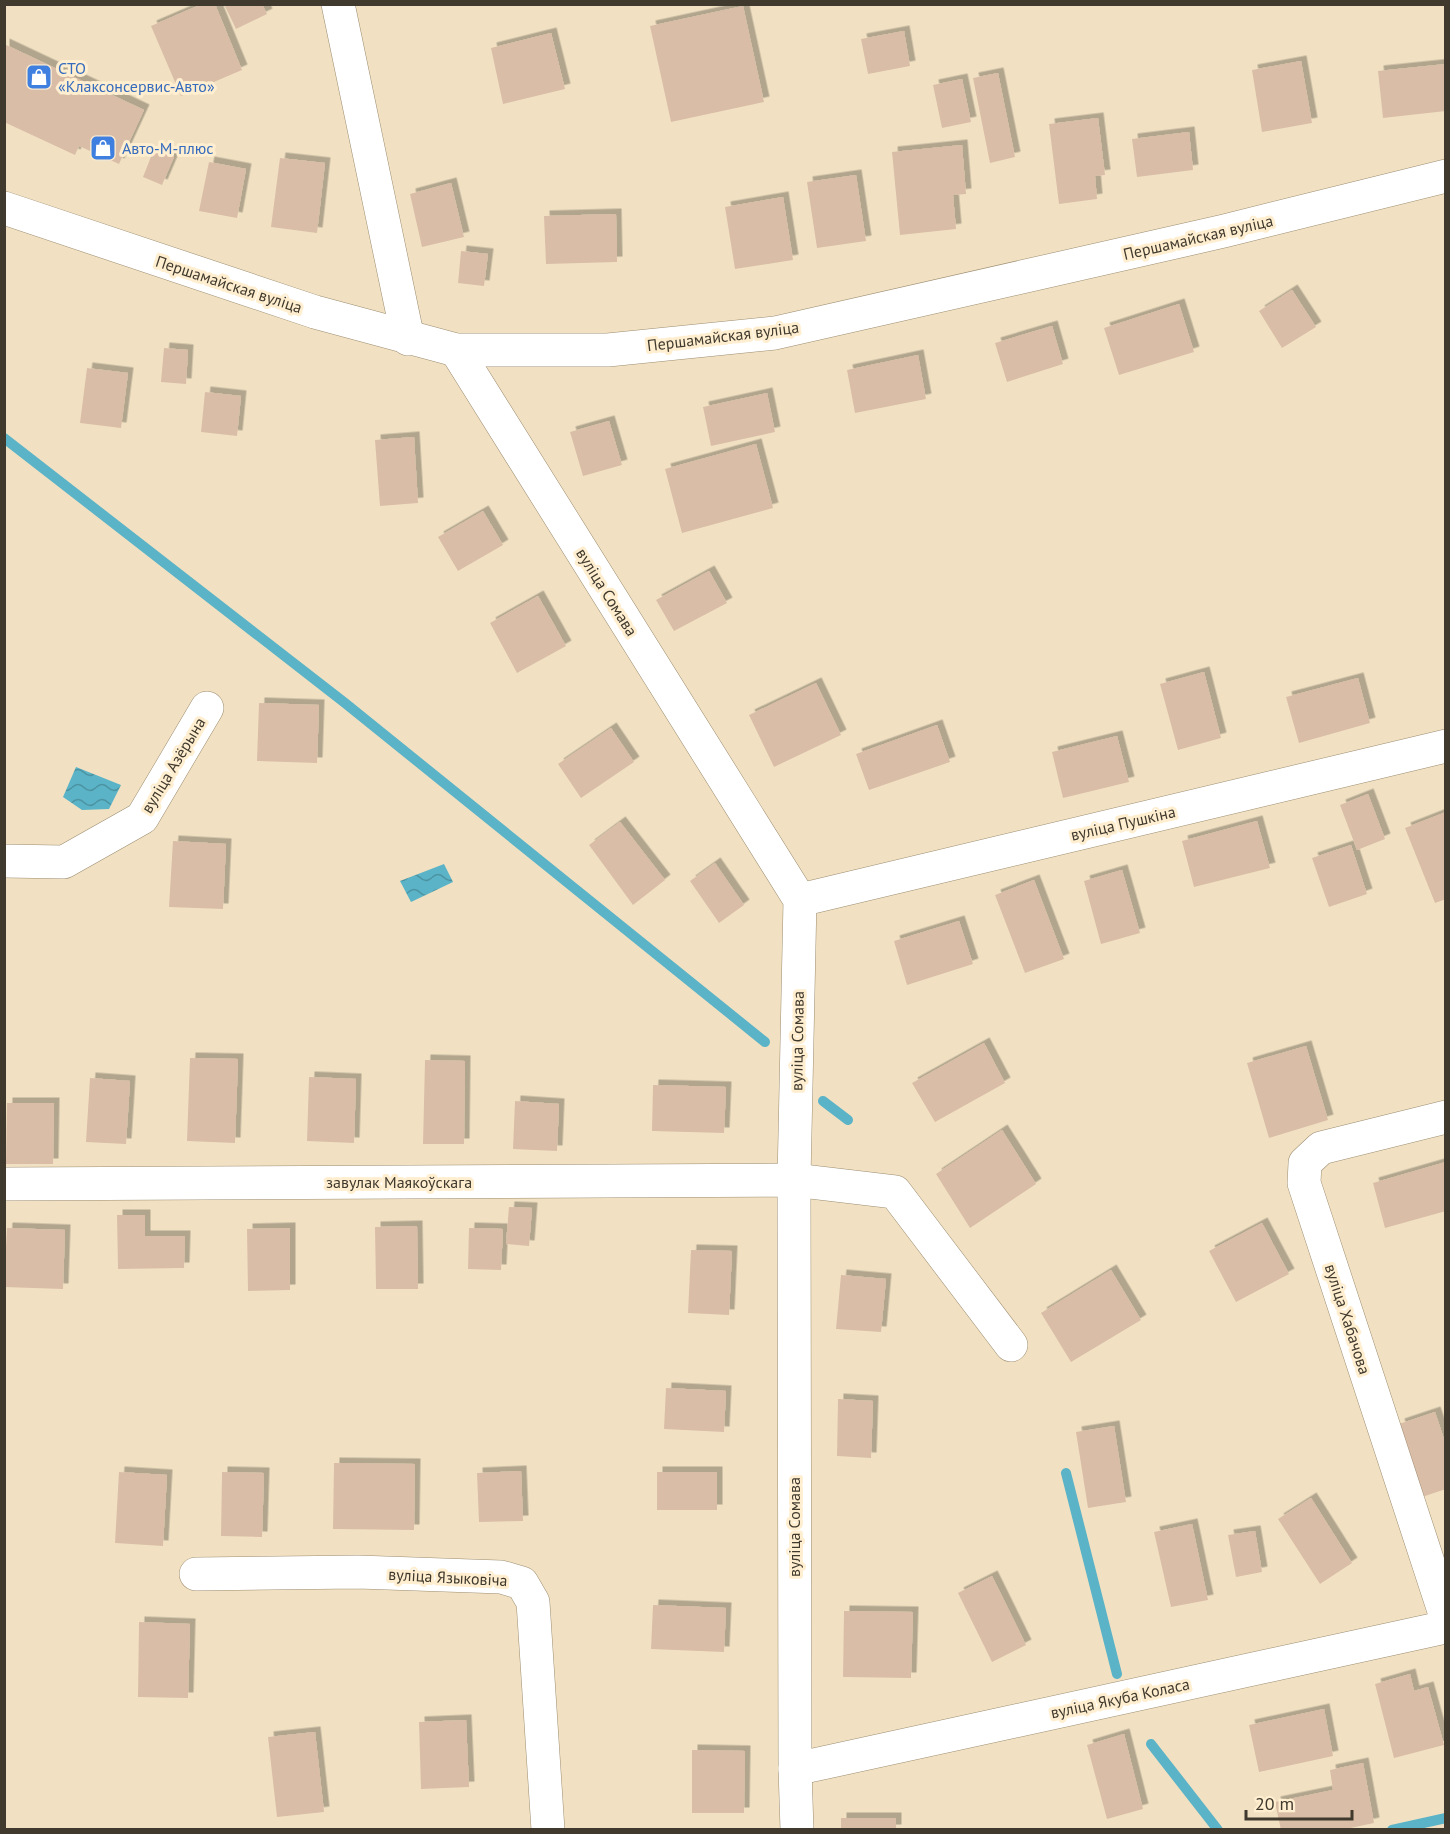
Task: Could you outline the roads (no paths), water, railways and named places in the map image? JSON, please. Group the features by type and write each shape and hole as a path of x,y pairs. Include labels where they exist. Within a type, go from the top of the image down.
{"street":[{"path":"338,4 408,339"},
{"name":"Першамайская вуліца","path":"4,208 304,308 408,339 456,350 608,350 775,333 1212,234 1446,176"},
{"name":"вуліца Сомава","path":"456,350 800,900 794,1180 797,1830"},
{"name":"вуліца Азёрына","path":"4,861 64,862 142,818 207,708"},
{"name":"вуліца Пушкіна","path":"800,900 1446,746"},
{"name":"вуліца Хабачова","path":"1446,1117 1322,1148 1305,1163 1304,1183 1446,1617"},
{"name":"завулак Маякоўскага","path":"4,1184 794,1180 896,1192 1011,1344"},
{"name":"вуліца Языковіча","path":"196,1574 358,1572 501,1577 522,1583 533,1602 548,1830"},
{"name":"вуліца Якуба Коласа","path":"795,1769 1446,1627"}],"water":[{"path":"76,767 121,785 109,809 82,810 63,797"},
{"path":"444,864 453,882 411,902 400,881"}],"waterway":[{"path":"4,438 345,703 765,1042"},
{"path":"823,1101 848,1120"},
{"path":"1066,1473 1117,1674"},
{"path":"1151,1744 1218,1830"},
{"path":"1392,1830 1446,1818"}],"place":[{"name":"СТО «Клаксонсервис-Авто»","path":"39,77"},
{"name":"Авто-М-плюс","path":"103,148"}]}
